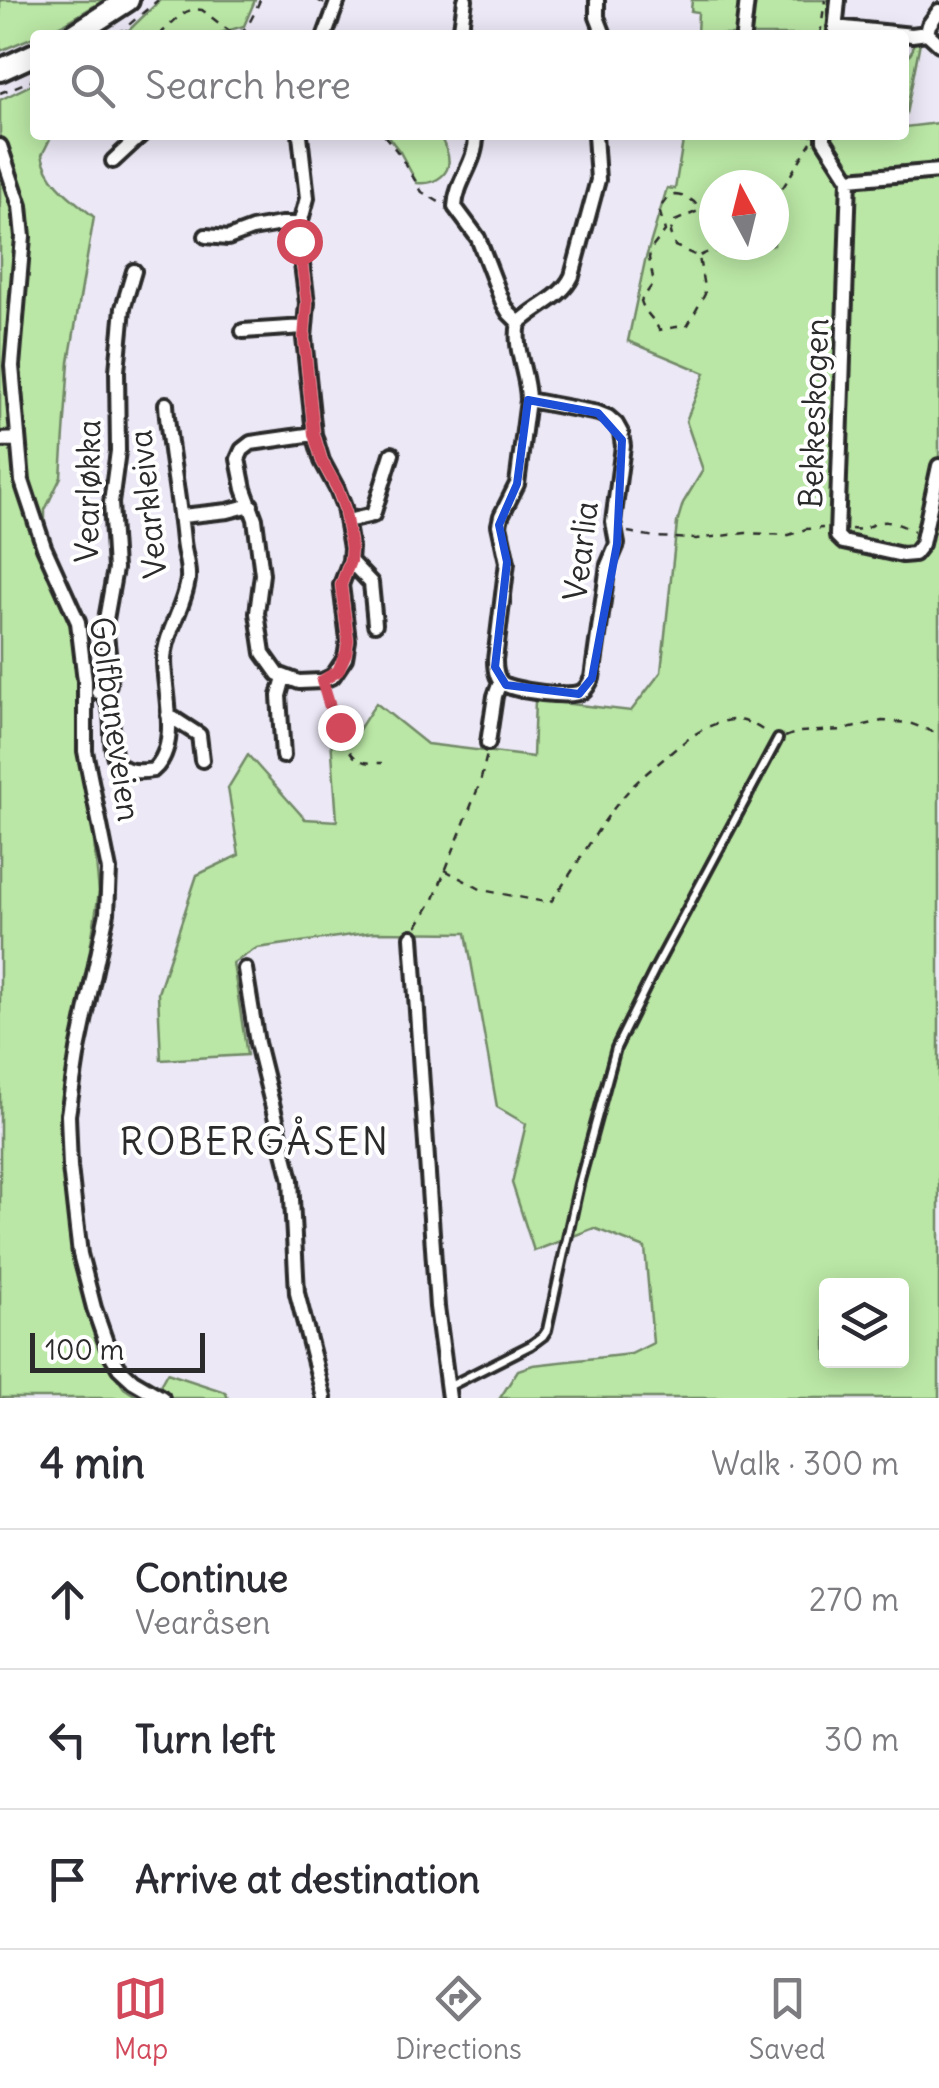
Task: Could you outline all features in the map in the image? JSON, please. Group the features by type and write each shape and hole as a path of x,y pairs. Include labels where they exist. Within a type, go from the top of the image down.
{"main road":[{"path":"82,30 128,0"},
{"path":"0,70 30,56"}],"street":[{"path":"327,30 338,0"},
{"path":"461,30 465,0"},
{"path":"597,0 602,30"},
{"path":"744,30 747,0"},
{"path":"835,30 838,0"},
{"path":"927,33 939,12"},
{"path":"909,35 927,33"},
{"path":"927,33 939,44"},
{"path":"114,161 137,140"},
{"path":"301,140 308,198 299,241 307,303 304,338 314,434 322,461 337,488 351,548 341,585 346,653 338,671 322,681 299,682 278,674 266,658 259,633 257,614 263,581 255,519 238,459 246,446 314,434"},
{"path":"476,140 474,156 456,196 455,208 478,238 503,303 519,323"},
{"path":"488,743 500,682 495,660 507,562 499,525 516,484 528,400 516,340 519,323 560,293 572,276 598,180 595,140"},
{"path":"826,140 849,179 939,171"},
{"name":"Golfbaneveien","path":"0,146 20,206 23,237 12,366 22,480 32,514 78,622 85,694 85,751 110,870 110,891 68,1115 76,1229 94,1308 109,1352 133,1381 162,1398"},
{"name":"Bekkeskogen","path":"849,179 837,536 843,542 902,556 914,554 924,535"},
{"path":"206,236 228,238 252,229 300,224"},
{"name":"Vearløkka","path":"102,693 109,684 110,672 105,625 114,569 111,503 118,451 117,371 124,308 134,271"},
{"path":"243,331 304,327"},
{"name":"Vearlia","path":"500,682 571,695 585,690 594,669 608,565 617,544 614,529 623,446 616,424 598,412 528,400"},
{"name":"Vearkleiva","path":"102,693 110,706 111,742 117,762 132,771 153,770 163,760 167,746 164,654 188,580 166,404"},
{"path":"0,440 17,438"},
{"path":"347,521 372,515 392,454"},
{"path":"924,535 939,466"},
{"path":"182,516 250,505"},
{"path":"350,561 371,583 375,624"},
{"path":"283,756 278,696 284,677"},
{"path":"85,694 102,693"},
{"path":"168,715 198,735 202,760"},
{"path":"412,936 437,1307 449,1392"},
{"path":"245,969 257,1043 291,1180 297,1293 324,1398"}],"lane":[{"path":"449,1392 531,1344 547,1330 579,1184 616,1048 778,739"}],"path":[{"path":"125,30 158,0"},
{"path":"245,30 260,0"},
{"path":"766,0 773,0"},
{"path":"821,30 824,0"},
{"path":"164,30 183,13 197,8 227,30"},
{"path":"0,93 30,80"},
{"path":"388,140 422,192 455,208"},
{"path":"789,178 813,140"},
{"path":"681,195 696,202 698,211 675,221 670,233 675,246 699,257 704,294 700,306 688,325 659,330 644,313 641,302 652,285 648,258 665,231 659,209 668,197 681,195"},
{"path":"614,529 696,539 789,535 806,529 862,530 881,521 924,535"},
{"path":"322,681 346,748 367,764 382,763"},
{"path":"445,870 482,890 550,903 630,788 684,741 713,726 735,720 755,724 778,739 798,732 843,730 882,720 909,723 939,734"},
{"path":"412,936 434,899 480,783 488,743"}],"highlighted area":[{"path":"528,400 598,413 622,440 617,544 592,678 579,694 506,685 495,667 507,562 499,525 517,484"}],"green space":[{"path":"0,0 104,0 50,30 30,30 30,38 0,51"},
{"path":"160,0 255,0 244,26 230,30 129,30"},
{"path":"692,0 832,0 832,30 697,30 698,12 691,11"},
{"path":"913,41 920,42 909,99 909,55"},
{"path":"30,85 30,140 50,140 42,155 50,174 62,190 94,217 69,362 61,477 45,510 45,565 73,633 99,892 68,1089 72,1229 103,1358 124,1388 139,1398 0,1398 0,100"},
{"path":"939,123 939,1398 500,1398 518,1370 631,1354 653,1343 645,1248 594,1228 534,1251 512,1183 526,1124 497,1107 466,933 374,932 257,948 233,963 247,1055 161,1060 158,993 197,875 239,855 228,788 248,755 305,819 337,821 331,738 356,734 376,703 427,744 533,757 535,700 631,711 661,672 677,523 683,503 703,470 686,421 705,373 628,341 645,261 667,188 675,189 683,140 909,140 909,126"},
{"path":"391,140 442,140 448,159 446,172 437,180 417,183"},
{"path":"167,1373 225,1392 228,1398 153,1398"}],"district":[{"name":"ROBERGÅSEN","path":"255,1142"}],"route":[{"path":"299,241 307,303 304,338 314,434 344,507 351,548 341,585 346,653 338,671 322,681 334,720 340,727"}]}
